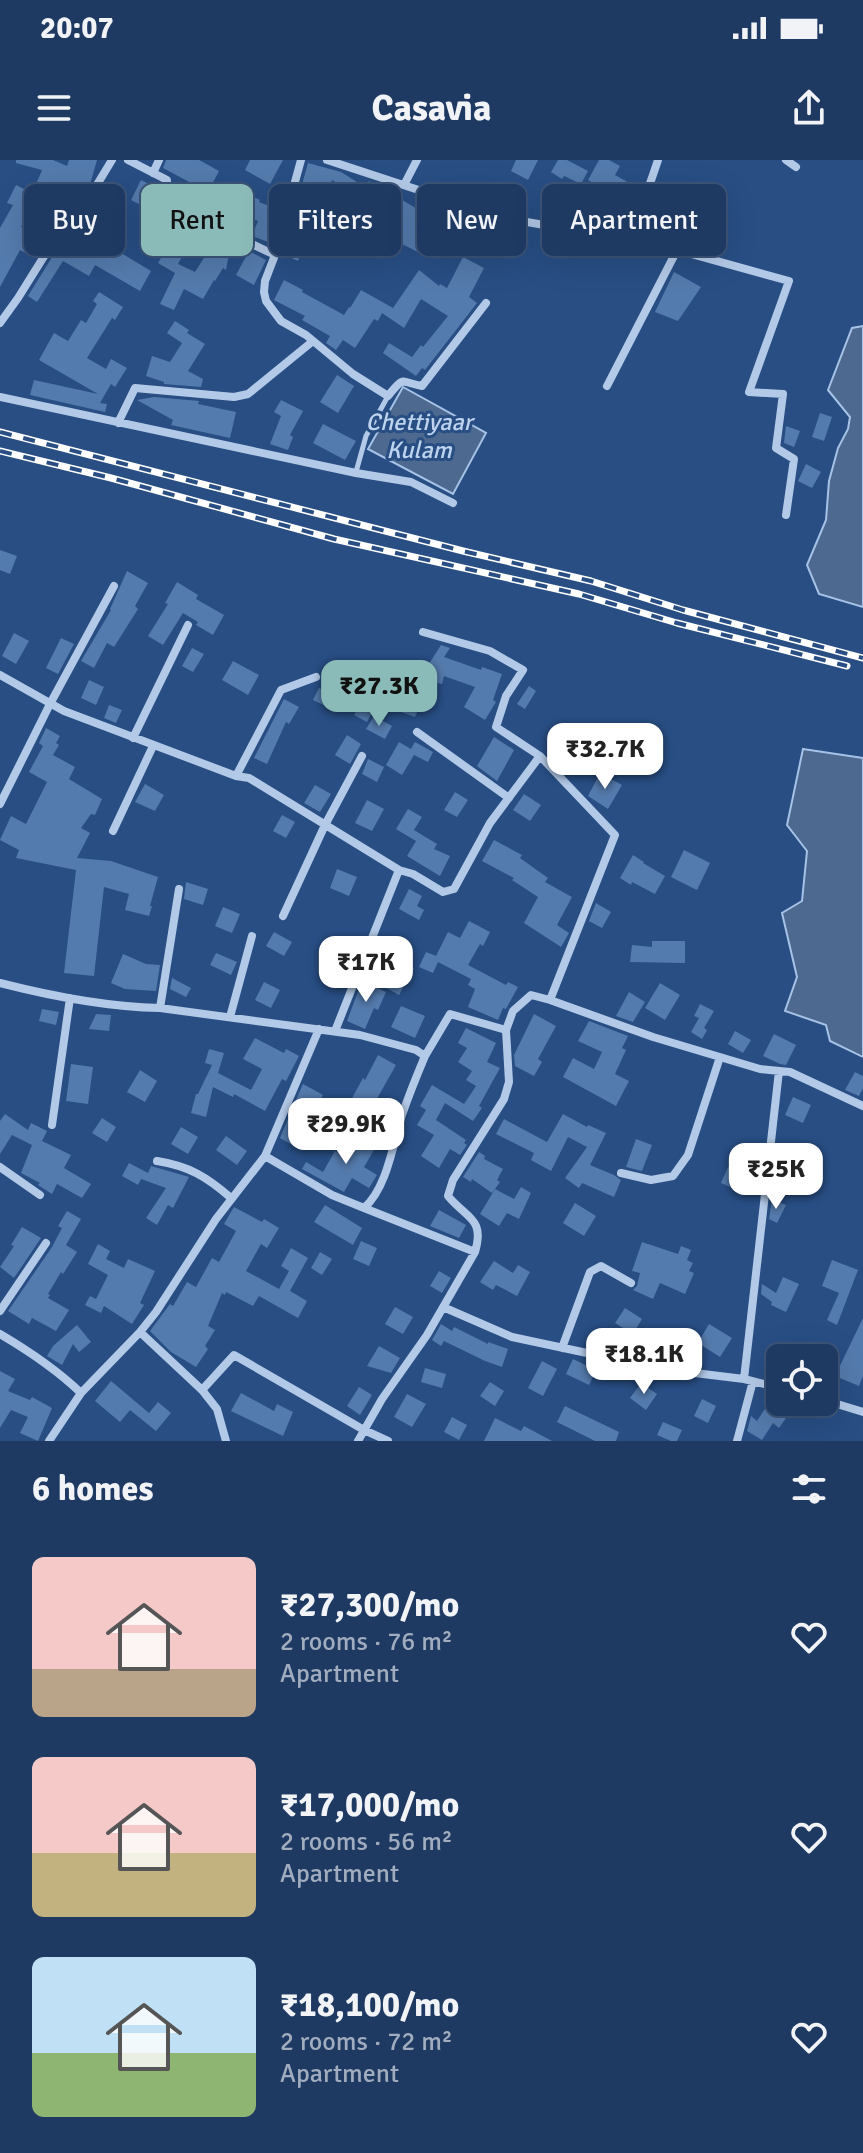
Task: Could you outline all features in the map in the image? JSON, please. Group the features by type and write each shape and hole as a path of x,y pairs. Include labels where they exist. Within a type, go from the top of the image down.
{"street":[{"path":"0,323 48,250 78,216 112,160"},
{"path":"128,160 167,180 166,194 176,208 269,252"},
{"path":"153,173 159,160"},
{"path":"294,184 301,160"},
{"path":"327,160 504,218 542,225"},
{"path":"404,185 417,160"},
{"path":"650,184 658,160"},
{"path":"786,160 796,167"},
{"path":"275,256 264,292 266,301 281,321 388,396 398,383 405,380 422,386 486,303"},
{"path":"607,386 674,256"},
{"path":"699,256 789,281 749,392 783,394 776,448 794,459 786,515"},
{"path":"118,423 135,388 234,397 248,394 313,341"},
{"path":"0,397 411,482 453,503"},
{"path":"0,804 114,586"},
{"path":"133,738 188,625"},
{"path":"423,632 490,651 523,670 506,696 496,727 540,756 615,835 550,1000"},
{"path":"0,675 50,704 153,746 249,778 399,870 413,874 443,892 454,889 490,823 540,756"},
{"path":"236,776 281,690 316,677"},
{"path":"417,732 509,798"},
{"path":"113,831 153,746"},
{"path":"283,916 325,825 362,756"},
{"path":"335,1031 399,870"},
{"path":"160,1008 179,889"},
{"path":"230,1017 252,936"},
{"path":"0,983 70,998 360,1035 416,1050 425,1056"},
{"path":"358,1441 382,1399 427,1335 475,1252 479,1230 475,1222 448,1196 453,1180 504,1099 509,1082 506,1030 513,1011 531,995 653,1037 760,1069 790,1072 863,1106"},
{"path":"52,1125 70,998"},
{"path":"364,1208 371,1202 386,1169 425,1056 450,1014 506,1030"},
{"path":"49,1441 81,1393 156,1312 231,1198 265,1156 319,1029"},
{"path":"621,1173 651,1180 673,1176 688,1155 720,1057"},
{"path":"737,1441 748,1380 779,1071"},
{"path":"265,1156 332,1195 475,1252"},
{"path":"157,1161 180,1164 209,1179 231,1198"},
{"path":"0,1167 40,1195"},
{"path":"0,1311 46,1243"},
{"path":"562,1348 590,1272 601,1266 631,1283"},
{"path":"443,1307 512,1337 662,1369 766,1384"},
{"path":"140,1332 202,1390 217,1409 226,1441"},
{"path":"0,1334 36,1355 81,1393"},
{"path":"202,1390 234,1355 388,1441"},
{"path":"838,1404 863,1412"}],"lane":[{"path":"356,473 366,436 388,396"}],"water":[{"path":"863,326 863,607 819,594 807,565 826,520 829,481 850,417 828,390 852,328"},
{"name":"Chettiyaar Kulam","path":"403,387 486,433 453,494 368,449"},
{"path":"803,749 863,758 863,1057 830,1041 826,1025 785,1011 797,977 782,913 802,901 807,851 787,825"}],"building":[{"path":"16,160 53,160 67,166 69,160 97,160 89,184 36,184 42,170 16,163"},
{"path":"166,160 199,160 219,171 212,184 193,184 163,168"},
{"path":"250,160 283,160 270,184 245,170"},
{"path":"516,160 538,160 528,180 511,171"},
{"path":"558,160 567,160 588,171 581,184 564,176 562,179 551,172"},
{"path":"599,160 609,160 620,166 615,175 631,184 595,184 588,180"},
{"path":"308,163 341,172 360,184 338,184 332,180 331,184 302,184"},
{"path":"141,180 149,184 141,184 141,205 131,200"},
{"path":"16,185 24,189 24,221 21,227 24,229 24,252 20,250 0,287 0,228 13,205 7,203"},
{"path":"253,197 269,206 269,242 253,236 258,221 253,219"},
{"path":"401,202 417,209 417,252 401,244"},
{"path":"253,253 266,260 254,285 236,275 246,256 253,256"},
{"path":"125,255 151,271 140,291 95,265 89,276 63,261 37,302 28,296 53,256"},
{"path":"162,256 182,256 178,264 195,272 205,256 229,256 226,270 223,268 203,299 184,289 174,310 160,304 175,273 158,263"},
{"path":"463,257 484,268 469,297 477,303 425,370 422,368 416,376 383,353 389,343 412,357 448,316 421,299 404,328 382,313 378,321 374,319 355,348 343,340 336,350 326,343 330,336 302,320 305,316 274,300 284,280 344,315 361,290 393,308 419,270 439,286 447,288"},
{"path":"674,272 701,287 678,321 655,312"},
{"path":"99,292 123,307 115,320 112,318 87,358 106,369 111,359 127,368 115,387 111,384 100,403 107,404 105,412 30,395 34,380 98,394 39,360 54,333 68,341 81,320 86,323 97,304 93,301"},
{"path":"175,321 205,344 188,371 203,379 201,387 164,384 146,376 152,356 170,362 182,343 167,333"},
{"path":"337,375 354,386 338,413 320,402"},
{"path":"154,397 199,401 198,404 236,412 230,438 171,425 173,420 137,400"},
{"path":"281,400 303,411 290,435 293,437 288,450 270,444 281,416 274,412"},
{"path":"820,413 832,417 824,441 812,437"},
{"path":"323,424 356,441 345,460 313,443"},
{"path":"786,426 800,431 794,447 784,443"},
{"path":"806,464 821,472 812,488 798,481"},
{"path":"0,550 17,556 10,574 0,570"},
{"path":"127,571 148,583 135,606 138,609 114,647 107,643 94,668 81,661 111,610"},
{"path":"177,582 198,595 196,599 224,615 213,635 183,613 163,645 148,636 168,604 165,603"},
{"path":"14,633 29,641 16,664 2,656"},
{"path":"61,638 74,644 58,674 46,668"},
{"path":"441,645 450,648 444,657 502,674 493,700 496,702 485,720 464,707 475,687 444,676 442,684 428,681 430,673 425,670"},
{"path":"192,648 204,654 193,672 182,666"},
{"path":"233,661 259,675 248,695 222,680"},
{"path":"352,675 369,684 361,699 344,690"},
{"path":"89,680 104,687 96,705 81,698"},
{"path":"529,686 536,691 525,709 517,704"},
{"path":"319,688 336,696 330,708 313,700"},
{"path":"408,692 423,698 415,717 401,712"},
{"path":"366,693 379,700 367,722 354,715"},
{"path":"284,699 299,707 289,724 286,722 267,764 254,758"},
{"path":"109,705 122,710 116,723 104,718"},
{"path":"374,716 392,726 385,739 366,729"},
{"path":"46,728 60,736 53,755 75,767 69,779 102,799 95,815 91,814 81,828 90,833 77,858 111,861 158,877 149,916 125,910 129,894 104,887 94,976 64,973 76,870 16,858 19,850 0,840 11,816 26,824 47,782 29,772 43,746 39,743"},
{"path":"347,735 361,744 350,764 335,755"},
{"path":"494,737 514,750 497,781 477,766"},
{"path":"399,742 411,749 415,742 433,752 428,762 414,755 402,775 386,765"},
{"path":"368,759 384,767 377,782 362,774"},
{"path":"600,773 622,785 608,809 588,796"},
{"path":"145,784 164,795 155,811 135,802"},
{"path":"315,785 331,794 320,812 304,803"},
{"path":"455,792 468,800 457,817 444,810"},
{"path":"524,794 541,805 530,821 513,810"},
{"path":"367,800 384,809 372,831 355,823"},
{"path":"408,809 422,817 414,830 437,844 434,849 450,856 440,876 407,856 416,841 396,829"},
{"path":"282,815 295,822 286,838 273,831"},
{"path":"494,840 522,855 520,858 548,878 545,882 572,897 557,925 569,933 561,947 524,923 538,897 512,880 514,878 482,861"},
{"path":"684,850 710,863 697,890 671,877"},
{"path":"633,855 665,876 655,894 620,878"},
{"path":"337,869 357,877 349,896 330,888"},
{"path":"186,882 208,889 203,905 184,899"},
{"path":"409,889 422,896 417,906 424,910 419,920 399,909"},
{"path":"596,903 611,912 602,928 589,921"},
{"path":"223,907 240,914 232,933 215,926"},
{"path":"469,921 490,932 468,965 506,985 508,982 518,987 498,1020 468,1007 475,989 468,985 471,979 438,962 433,973 419,967 426,952 436,956 448,932 460,938"},
{"path":"274,932 292,942 284,956 266,946"},
{"path":"652,941 685,941 685,963 630,962 632,945 652,947"},
{"path":"216,953 237,962 231,975 210,965"},
{"path":"123,954 146,964 160,965 156,991 125,989 111,983"},
{"path":"394,962 402,967 405,963 414,968 399,995 381,985"},
{"path":"172,978 191,988 186,997 170,989"},
{"path":"362,981 386,992 378,1010 374,1008 365,1029 347,1021"},
{"path":"264,982 280,990 271,1008 255,1000"},
{"path":"660,983 680,995 665,1020 645,1008"},
{"path":"629,992 645,1002 633,1022 616,1016"},
{"path":"700,1004 714,1011 704,1028 707,1030 702,1039 691,1032 699,1018 694,1016"},
{"path":"401,1006 425,1016 415,1038 391,1027"},
{"path":"42,1009 59,1012 56,1025 39,1021"},
{"path":"96,1014 111,1015 109,1031 89,1029"},
{"path":"534,1014 556,1026 538,1059 542,1062 534,1076 515,1066 514,1055"},
{"path":"589,1021 628,1036 622,1048 626,1050 615,1074 629,1081 616,1106 563,1077 573,1058 594,1069 602,1052 578,1041"},
{"path":"466,1028 496,1043 487,1062 500,1068 473,1121 445,1103 436,1120 466,1140 464,1143 467,1145 460,1155 450,1149 439,1168 421,1156 434,1135 417,1125 426,1110 420,1106 432,1085 464,1104 476,1086 466,1080 472,1071 458,1062 467,1048 458,1043"},
{"path":"735,1031 751,1040 743,1053 728,1044"},
{"path":"774,1034 796,1045 786,1065 763,1056"},
{"path":"255,1038 284,1053 286,1049 299,1056 265,1111 234,1094 233,1097 213,1087 206,1117 191,1113 196,1094 212,1065 205,1063 209,1049 224,1053 218,1073 251,1090 262,1069 243,1059"},
{"path":"378,1055 396,1065 361,1127 338,1116 347,1098 351,1100 363,1078 365,1080"},
{"path":"71,1064 93,1067 88,1104 66,1101"},
{"path":"140,1070 157,1081 145,1102 127,1092"},
{"path":"855,1072 863,1076 859,1096 845,1090"},
{"path":"303,1084 323,1095 315,1111 296,1100"},
{"path":"793,1097 811,1105 803,1123 785,1115"},
{"path":"5,1114 28,1130 31,1123 47,1131 42,1141 71,1155 64,1168 91,1184 82,1198 57,1184 52,1194 21,1173 32,1145 12,1135 0,1154 0,1121"},
{"path":"563,1114 606,1133 590,1165 621,1180 614,1197 582,1183 579,1188 565,1178 587,1147 568,1137 551,1171 531,1160 534,1153 496,1134 504,1119 547,1142"},
{"path":"102,1118 116,1127 107,1142 92,1133"},
{"path":"288,1119 307,1130 296,1147 280,1138"},
{"path":"181,1127 198,1137 188,1154 171,1144"},
{"path":"350,1135 374,1150 364,1167 377,1175 369,1188 352,1178 344,1192 302,1169 306,1162 323,1172 335,1151 339,1153"},
{"path":"226,1136 247,1151 237,1165 216,1150"},
{"path":"636,1139 652,1145 642,1171 626,1167"},
{"path":"479,1152 485,1156 484,1159 503,1169 497,1180 500,1182 492,1193 472,1179 471,1182 463,1177"},
{"path":"129,1163 148,1173 151,1166 189,1177 173,1208 168,1205 157,1225 146,1218 166,1188 141,1179 138,1185 122,1176"},
{"path":"787,1163 800,1170 792,1186 779,1179"},
{"path":"728,1167 745,1175 737,1190 721,1183"},
{"path":"521,1187 531,1193 519,1219 507,1213 499,1226 480,1214 495,1189 514,1199"},
{"path":"772,1199 786,1205 777,1223 769,1219"},
{"path":"575,1203 596,1216 584,1236 563,1223"},
{"path":"325,1205 362,1228 353,1245 314,1222"},
{"path":"234,1207 279,1228 267,1248 261,1244 246,1271 279,1289 289,1271 281,1266 291,1248 308,1258 290,1291 307,1301 298,1318 259,1296 253,1306 226,1292 225,1295 222,1293 208,1326 215,1330 205,1346 208,1349 196,1367 171,1352 150,1331 170,1304 173,1306 187,1282 196,1287 212,1258 219,1262 236,1231 224,1224"},
{"path":"439,1210 466,1225 459,1238 430,1226"},
{"path":"67,1211 81,1219 66,1245 77,1252 48,1294 48,1298 69,1310 56,1331 32,1318 29,1324 8,1311 52,1247 62,1228 58,1226"},
{"path":"22,1227 41,1238 14,1278 0,1267"},
{"path":"361,1241 377,1248 369,1266 353,1259"},
{"path":"642,1242 678,1254 681,1246 691,1250 687,1260 693,1263 689,1271 694,1273 685,1294 660,1283 653,1299 633,1290 640,1273 632,1271"},
{"path":"98,1244 110,1251 106,1259 124,1268 128,1259 155,1271 140,1303 144,1305 132,1324 104,1306 101,1313 85,1305 90,1296 96,1299 108,1275 88,1264"},
{"path":"320,1252 332,1259 322,1275 311,1268"},
{"path":"832,1260 858,1270 837,1325 827,1320 839,1293 822,1286"},
{"path":"494,1261 513,1273 518,1265 530,1272 517,1296 496,1285 493,1290 480,1282"},
{"path":"439,1271 451,1278 442,1293 430,1286"},
{"path":"783,1277 799,1284 786,1312 771,1305 772,1302 761,1294 762,1284 776,1293"},
{"path":"395,1307 413,1317 403,1334 385,1324"},
{"path":"625,1308 642,1319 633,1334 615,1323"},
{"path":"863,1318 863,1376 859,1386 838,1377 838,1370"},
{"path":"441,1324 452,1331 454,1327 488,1344 508,1349 502,1367 444,1341 441,1346 432,1340"},
{"path":"709,1324 732,1338 720,1357 698,1343"},
{"path":"77,1325 91,1342 79,1352 73,1344 62,1365 47,1356 53,1346"},
{"path":"379,1346 400,1358 391,1373 367,1366"},
{"path":"573,1359 596,1370 589,1385 566,1374"},
{"path":"542,1361 557,1369 543,1396 528,1388"},
{"path":"425,1368 446,1374 442,1388 421,1382"},
{"path":"0,1371 15,1379 8,1391 30,1400 32,1397 52,1408 38,1441 20,1433 28,1417 11,1410 0,1428"},
{"path":"111,1381 149,1413 158,1402 171,1413 156,1431 130,1410 120,1422 95,1401"},
{"path":"490,1382 504,1391 495,1406 480,1396"},
{"path":"641,1383 657,1394 646,1410 630,1398"},
{"path":"359,1387 372,1395 360,1415 347,1406"},
{"path":"241,1393 274,1411 277,1404 293,1412 283,1436 231,1411"},
{"path":"407,1394 426,1404 412,1427 394,1417"},
{"path":"702,1399 716,1406 708,1423 694,1416"},
{"path":"565,1406 619,1432 616,1441 595,1441 557,1422"},
{"path":"766,1407 766,1416 787,1416 779,1428 773,1423 762,1440 747,1431 751,1416 757,1421"},
{"path":"452,1417 467,1425 459,1440 444,1432"},
{"path":"495,1418 521,1431 524,1426 552,1441 484,1441"},
{"path":"663,1422 682,1430 677,1441 657,1435"}],"railway":[{"path":"0,432 591,581 683,610 863,658"},
{"path":"0,451 334,539 579,594 677,623 847,666"}]}
